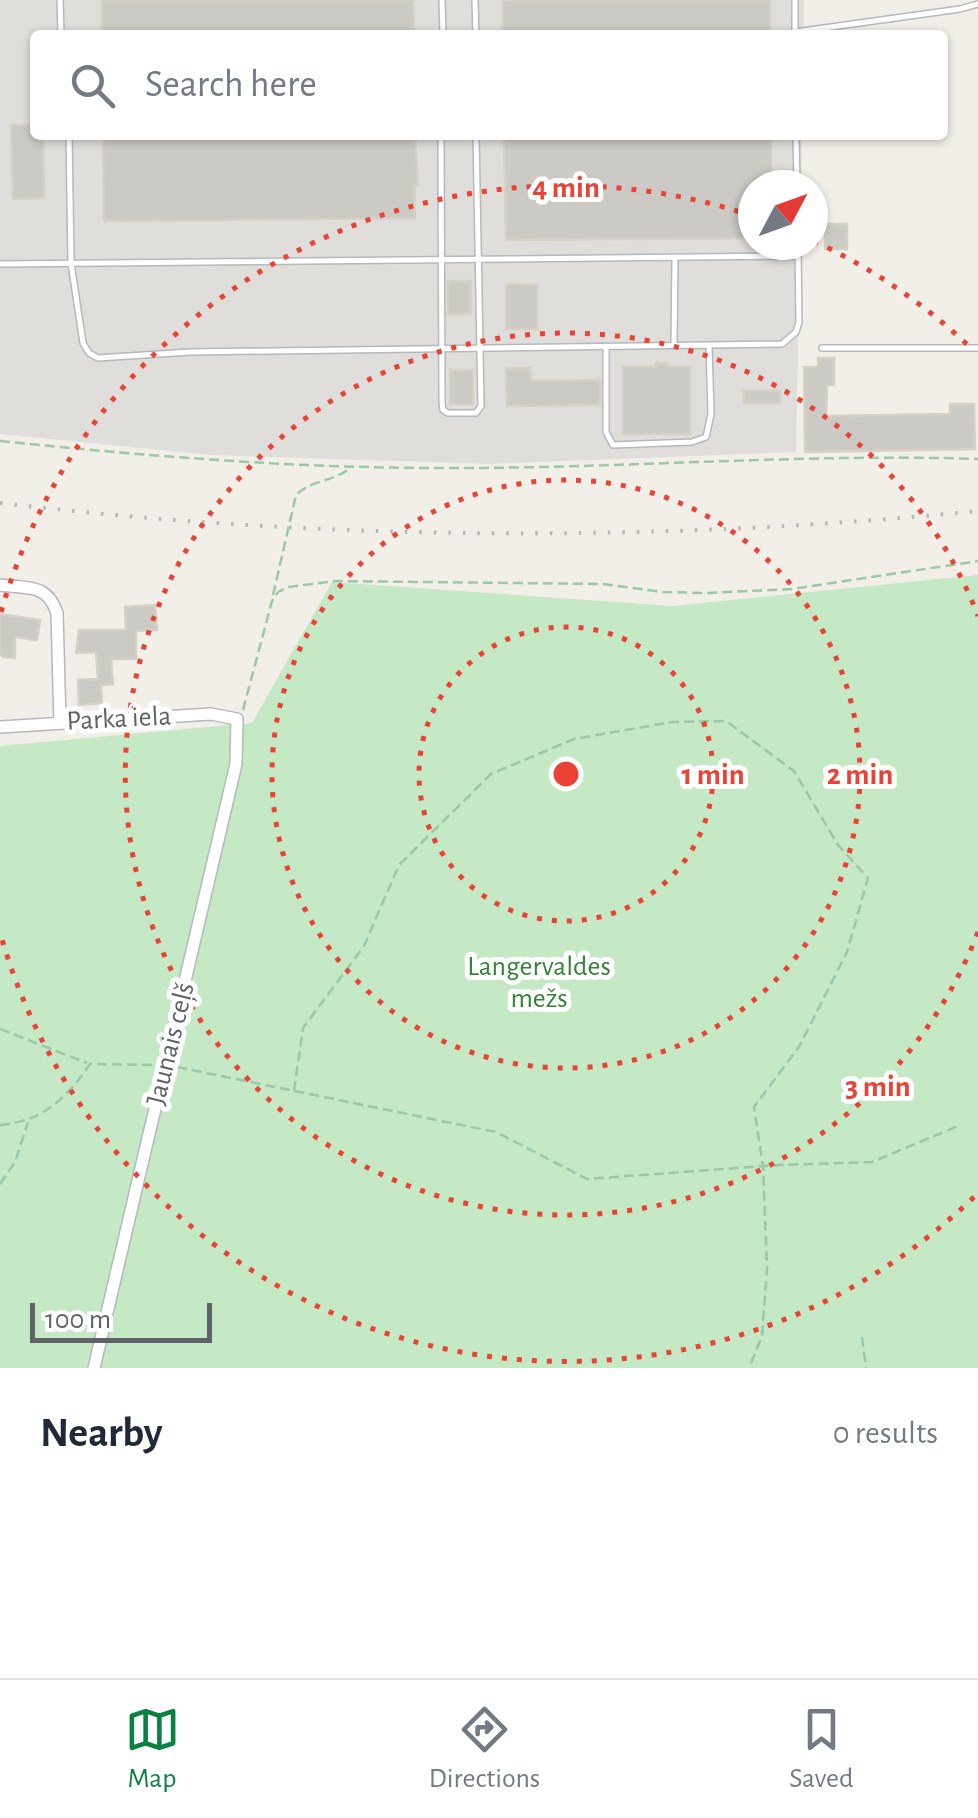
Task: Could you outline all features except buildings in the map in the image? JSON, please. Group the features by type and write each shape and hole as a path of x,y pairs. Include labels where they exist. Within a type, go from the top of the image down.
{"street":[{"path":"0,585 41,590 53,601 58,613 60,722"},
{"name":"Parka iela","path":"0,727 212,714 238,719"},
{"name":"Jaunais ceļš","path":"94,1368 236,764 238,719"}],"lane":[{"path":"60,0 60,30"},
{"path":"442,0 443,30"},
{"path":"475,0 476,30"},
{"path":"795,0 795,30"},
{"path":"817,30 960,10 978,4"},
{"path":"68,140 71,262 83,344 98,358 190,352 782,344 790,339 798,322 798,260"},
{"path":"441,140 439,350 442,403 448,413 480,410 476,140"},
{"path":"796,140 797,170"},
{"path":"0,264 738,256"},
{"path":"674,345 675,257"},
{"path":"606,346 606,432 613,445 692,442 706,437 710,428 709,345"},
{"path":"822,348 978,348"}],"path":[{"path":"0,441 186,458 438,468 720,463 779,457 978,459"},
{"path":"238,719 249,694 296,495 308,485 337,477 352,466"},
{"path":"272,601 288,587 336,580 603,584 706,593 774,590 978,561"},
{"path":"294,1091 303,1028 364,946 399,865 491,774 574,738 672,722 726,721 794,772 838,844 868,878 847,952 799,1047 754,1106 763,1166 767,1268 762,1336 749,1368"},
{"path":"0,1029 90,1064 166,1065 496,1132 587,1179 872,1162 958,1126"},
{"path":"0,1125 28,1122 72,1090 90,1064"},
{"path":"0,1184 15,1162 28,1122"},
{"path":"862,1338 866,1368"}],"shaded area":[{"path":"0,0 804,0 803,30 30,30 30,140 802,140 801,170 738,170 738,260 800,260 796,452 488,464 211,455 0,434"}],"green space":[{"name":"Langervaldes mežs","path":"978,575 978,1368 0,1368 0,746 252,723 332,582 673,606"}],"railway":[{"path":"0,503 244,525 489,533 734,529 978,511"}]}
